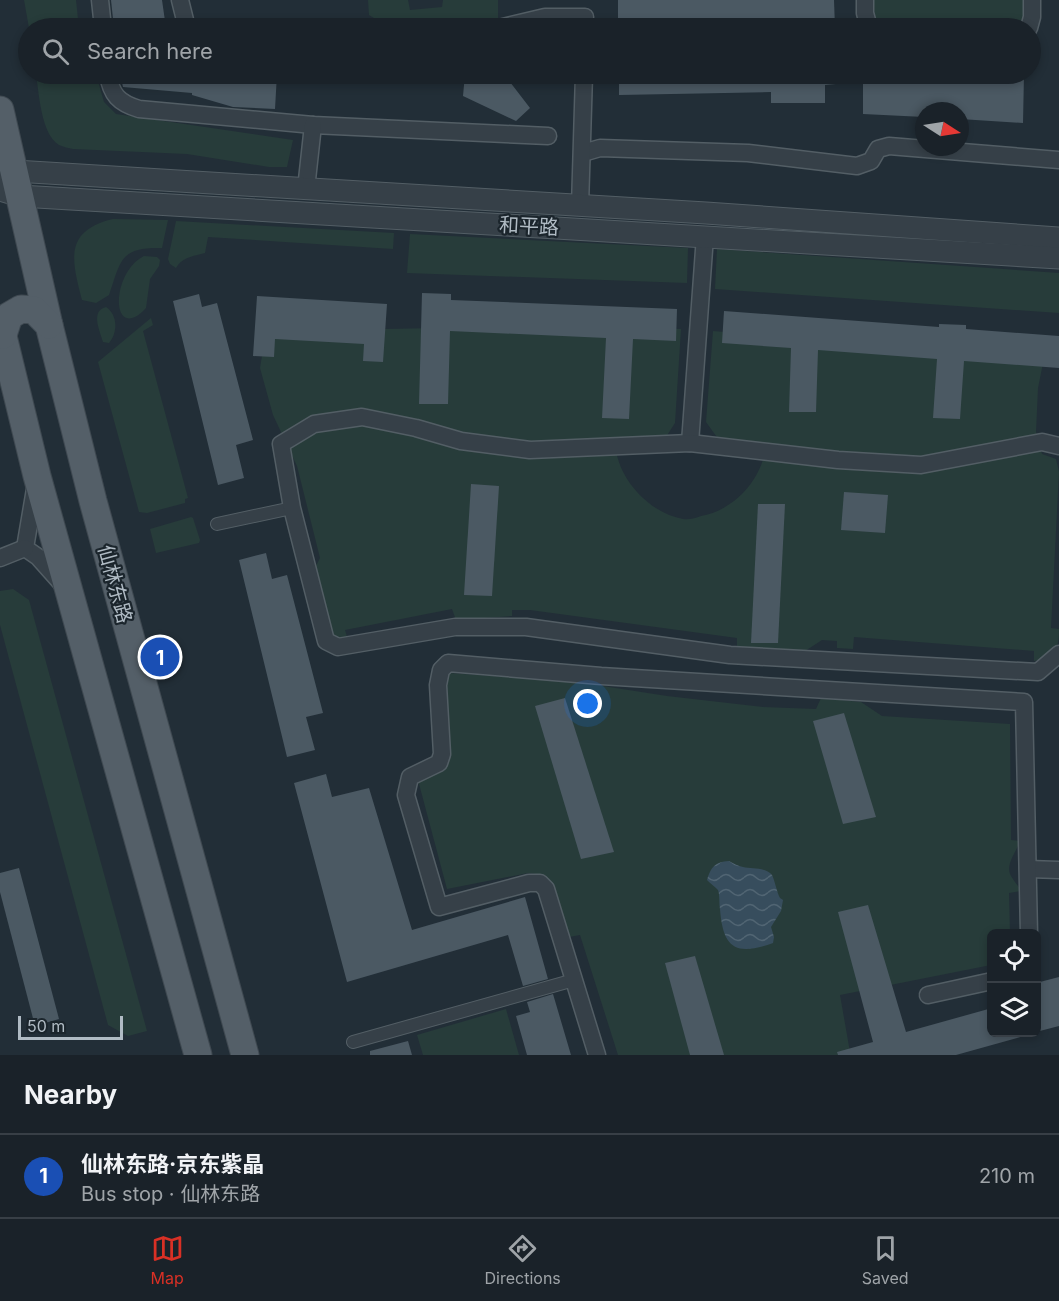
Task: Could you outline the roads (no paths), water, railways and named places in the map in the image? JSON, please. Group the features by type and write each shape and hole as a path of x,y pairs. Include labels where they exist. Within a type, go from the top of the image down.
{"main road":[{"name":"仙林东路","path":"0,110 9,182 49,325 96,512 245,1055"},
{"path":"49,325 34,310 21,309 9,316 1,330 37,476 198,1055"}],"street":[{"path":"100,0 102,18"},
{"path":"180,0 184,18"},
{"path":"585,0 585,18"},
{"path":"865,0 866,18"},
{"path":"1032,0 1032,18"},
{"path":"110,84 122,104 139,109 313,125 548,136"},
{"path":"580,206 584,84"},
{"path":"306,189 313,125"},
{"path":"583,153 600,148 748,153 856,166 871,161 878,149 889,146 1059,160"},
{"name":"和平路","path":"9,182 306,189 1059,238"},
{"name":"和平路","path":"9,182 371,218 1059,258"},
{"path":"690,443 705,236"},
{"path":"1059,446 1042,442 921,465 838,460 690,443 530,450 461,441 416,428 362,417 315,424 281,444 292,508 326,641 338,647 455,627 526,627 730,655 1038,672 1059,654"},
{"path":"25,548 37,476"},
{"path":"217,524 292,508"},
{"path":"0,558 25,548"},
{"path":"25,548 52,570 70,595"},
{"path":"597,1055 546,889 540,883 529,883 439,907 406,795 410,777 439,763 442,754 438,685 441,670 448,663 601,676 1024,702 1029,929"},
{"path":"1028,869 1059,870"},
{"path":"353,1042 574,980"},
{"path":"928,995 987,982"}],"water":[{"path":"729,861 741,867 766,871 772,875 779,896 783,900 781,911 771,927 773,943 741,949 728,941 724,933 718,890 707,880 714,866"}],"place":[{"name":"仙林东路·京东紫晶","path":"160,657"}]}
